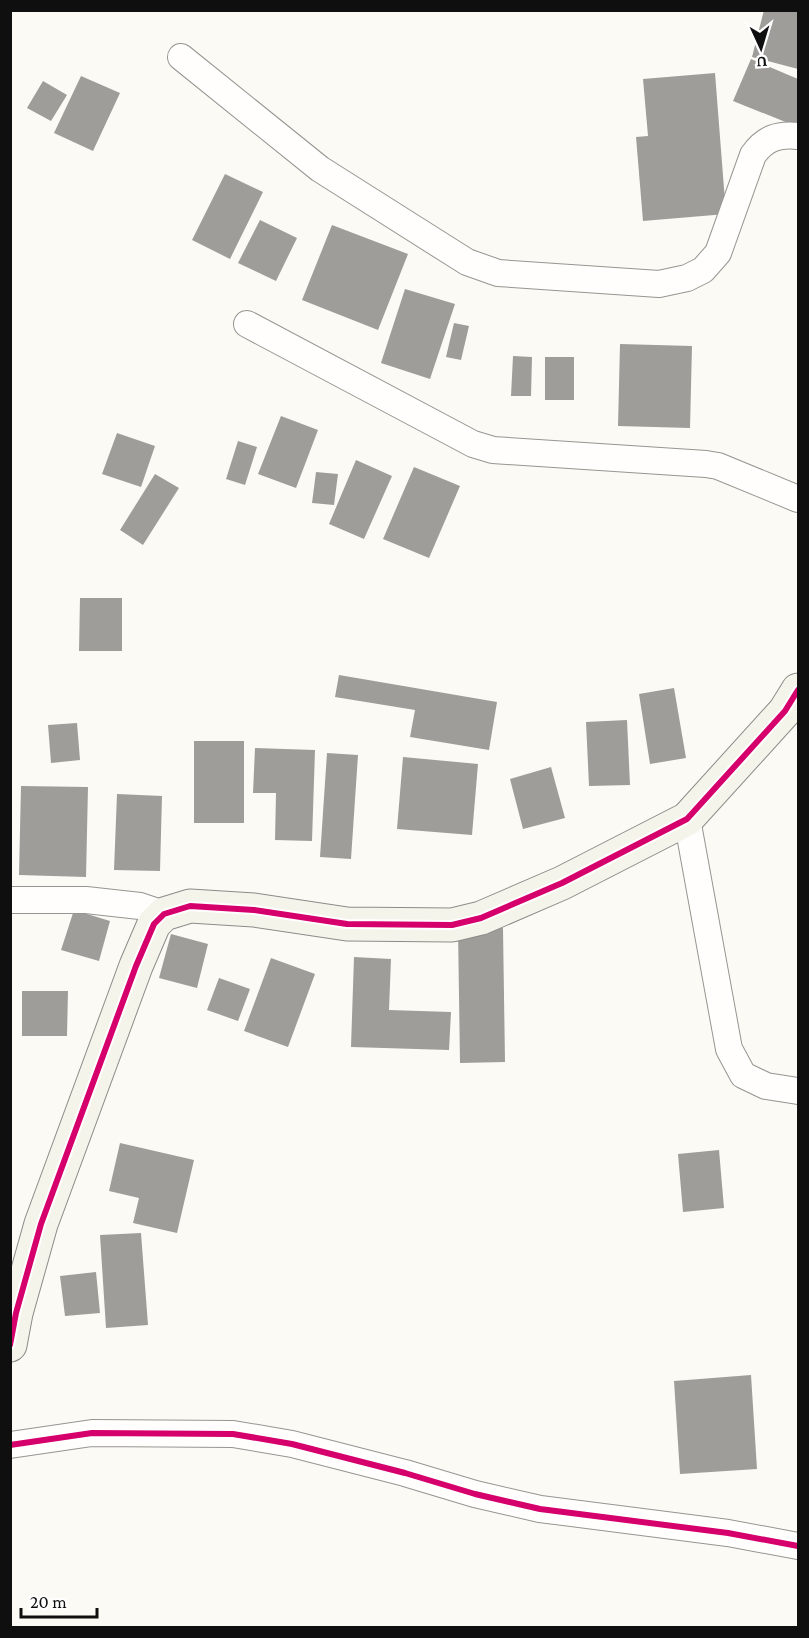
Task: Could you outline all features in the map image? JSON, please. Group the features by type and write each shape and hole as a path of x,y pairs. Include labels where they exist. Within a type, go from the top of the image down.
{"street":[{"path":"181,57 320,169 467,262 498,273 659,284 687,278 703,270 718,253 753,155 761,144 770,138 786,134 798,136"},
{"path":"247,324 473,444 494,450 706,464 717,466 798,499"},
{"path":"10,1345 16,1313 41,1224 136,966 154,924 164,914 190,906 254,910 347,924 452,925 481,918 562,883 687,819 785,711 798,690"},
{"path":"687,819 729,1049 743,1075 766,1086 798,1091"},
{"path":"10,900 97,901 140,906 164,914"},
{"path":"10,1444 92,1433 233,1434 292,1444 405,1473 475,1494 540,1509 728,1533 798,1546"}],"building":[{"path":"764,10 798,10 798,69 752,57"},
{"path":"751,59 798,79 798,127 733,101"},
{"path":"715,73 726,214 643,221 636,137 648,136 643,79"},
{"path":"81,76 120,93 93,151 54,133"},
{"path":"43,81 67,95 51,121 27,108"},
{"path":"225,174 263,192 230,259 192,240"},
{"path":"260,220 297,238 276,281 238,263"},
{"path":"332,225 408,254 378,330 302,300"},
{"path":"405,289 455,304 430,379 381,363"},
{"path":"454,323 469,326 461,360 446,357"},
{"path":"620,344 692,346 690,428 618,426"},
{"path":"513,356 532,357 531,396 511,396"},
{"path":"545,357 574,357 574,400 545,400"},
{"path":"281,416 318,430 296,488 258,474"},
{"path":"117,433 155,446 141,487 102,474"},
{"path":"238,441 257,447 245,485 226,479"},
{"path":"356,460 392,476 364,539 329,524"},
{"path":"414,467 460,486 429,558 383,539"},
{"path":"316,472 338,474 334,505 312,503"},
{"path":"155,474 179,488 143,545 120,530"},
{"path":"80,598 122,598 122,651 79,651"},
{"path":"339,675 497,702 489,750 410,737 415,710 335,697"},
{"path":"674,688 686,758 650,764 639,694"},
{"path":"627,720 630,785 589,786 586,722"},
{"path":"77,723 80,760 51,763 48,725"},
{"path":"194,741 244,741 244,823 194,823"},
{"path":"255,748 315,750 312,841 275,840 276,793 253,793"},
{"path":"327,753 358,755 351,859 320,857"},
{"path":"403,757 478,764 472,835 397,829"},
{"path":"551,767 565,818 523,829 510,779"},
{"path":"21,786 88,787 86,877 19,875"},
{"path":"117,794 162,796 160,871 114,870"},
{"path":"74,910 110,921 99,961 61,950"},
{"path":"503,928 505,1062 460,1063 458,929"},
{"path":"171,934 208,944 197,988 159,978"},
{"path":"354,957 391,959 389,1010 451,1012 449,1050 351,1047"},
{"path":"271,958 315,974 288,1047 244,1031"},
{"path":"219,978 250,989 238,1021 207,1010"},
{"path":"22,991 68,991 67,1036 22,1036"},
{"path":"120,1143 194,1160 177,1233 133,1223 139,1198 109,1191"},
{"path":"719,1150 724,1208 683,1212 678,1154"},
{"path":"141,1233 148,1325 106,1328 100,1235"},
{"path":"96,1272 100,1313 65,1316 60,1276"},
{"path":"751,1375 757,1469 680,1474 674,1381"}],"cycle path":[{"path":"10,1345 16,1313 41,1224 136,966 154,924 164,914 190,906 254,910 347,924 452,925 481,918 562,883 687,819 785,711 798,690"},
{"path":"10,1445 92,1433 233,1434 292,1444 405,1473 475,1494 540,1509 728,1533 798,1546"}]}
